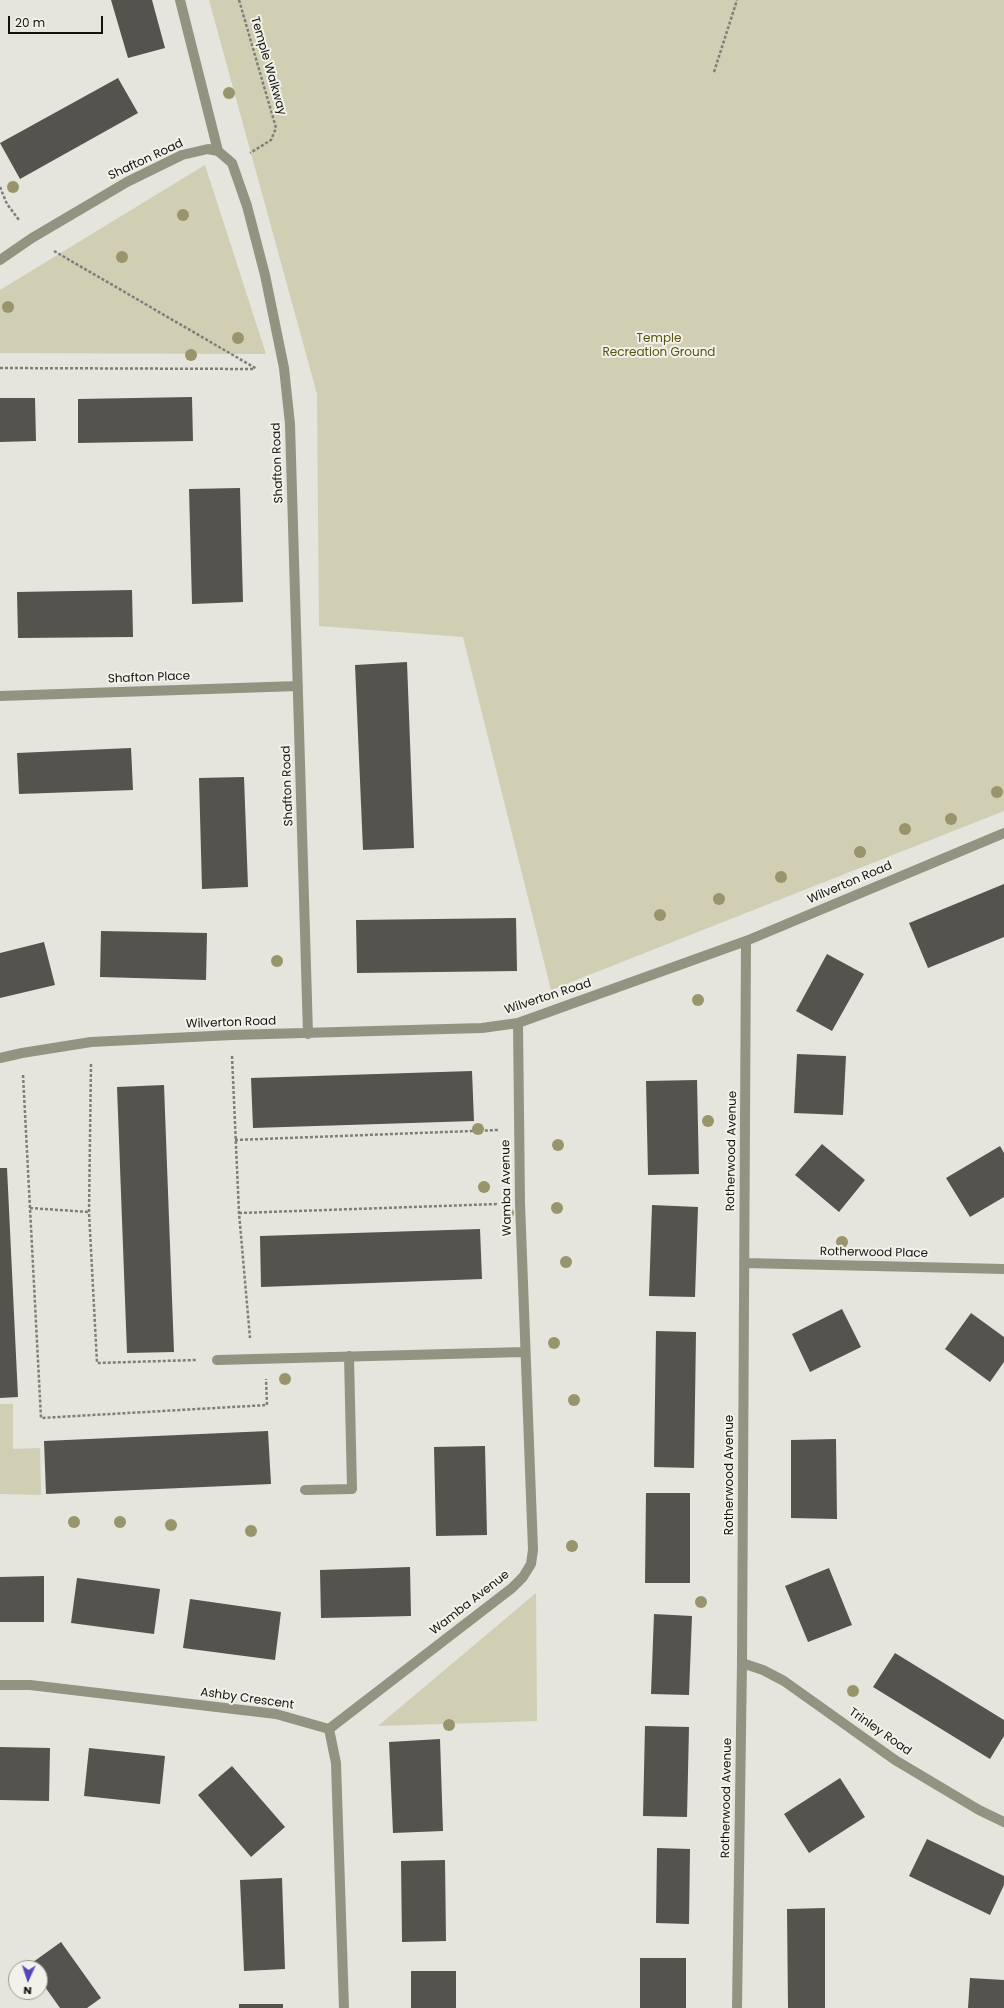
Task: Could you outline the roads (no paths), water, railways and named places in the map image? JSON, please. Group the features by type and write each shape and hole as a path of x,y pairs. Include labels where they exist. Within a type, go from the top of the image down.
{"street":[{"path":"180,0 218,151"},
{"name":"Shafton Road","path":"0,260 32,238 127,182 182,155 208,149 218,151 232,163 247,206 265,275 284,368 290,424 308,1034"},
{"name":"Shafton Place","path":"0,696 298,686"},
{"name":"Wilverton Road","path":"0,1058 22,1052 91,1042 232,1035 482,1028 518,1023 746,941 1004,833"},
{"name":"Rotherwood Avenue","path":"738,2008 742,1663 746,941"},
{"name":"Wamba Avenue","path":"330,1729 512,1588 523,1577 531,1564 533,1550 518,1129 518,1023"},
{"name":"Rotherwood Place","path":"744,1263 1004,1269"},
{"path":"217,1360 525,1352"},
{"path":"305,1490 352,1489 349,1356"},
{"name":"Trinley Road","path":"742,1663 763,1670 784,1681 896,1760 978,1810 1004,1822"},
{"name":"Ashby Crescent","path":"0,1685 30,1685 276,1714 330,1729"},
{"path":"330,1729 336,1763 344,2008"}],"park label":[{"name":"Temple Recreation Ground","path":"659,346"}]}
